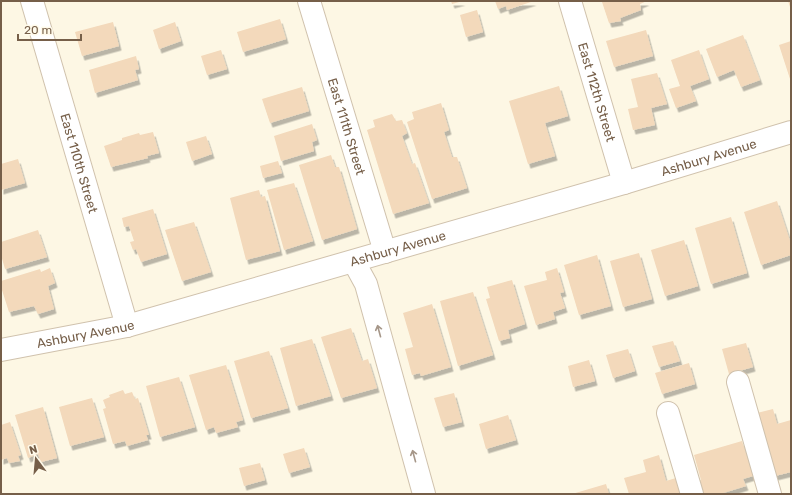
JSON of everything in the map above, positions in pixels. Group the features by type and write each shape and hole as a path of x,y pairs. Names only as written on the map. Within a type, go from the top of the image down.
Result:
{"street":[{"name":"East 110th Street","path":"32,1 127,326"},
{"name":"East 111th Street","path":"309,1 385,252"},
{"name":"East 112th Street","path":"570,1 624,183"},
{"name":"Ashbury Avenue","path":"1,350 127,326 354,262 624,183 791,132"},
{"path":"354,262 366,284 424,494"},
{"path":"738,382 770,494"},
{"path":"668,413 692,494"}],"building":[{"path":"451,1 463,1 452,4"},
{"path":"495,1 534,1 507,10 506,6 498,9"},
{"path":"647,1 640,4 641,10 620,18 621,21 609,23 602,2"},
{"path":"788,1 791,1 791,10"},
{"path":"477,10 483,32 466,37 460,15"},
{"path":"280,19 286,39 243,52 237,32"},
{"path":"113,22 119,46 82,56 75,32"},
{"path":"175,22 181,41 159,49 153,30"},
{"path":"646,30 653,56 614,67 606,41"},
{"path":"743,35 760,80 741,87 734,70 717,77 706,49"},
{"path":"791,41 791,82 779,45"},
{"path":"221,50 227,69 207,75 201,56"},
{"path":"699,50 709,79 690,86 696,101 676,108 669,89 680,86 671,60"},
{"path":"136,56 139,69 135,70 138,80 95,93 89,70"},
{"path":"657,73 667,104 651,108 655,125 633,130 628,109 638,107 631,79"},
{"path":"559,86 568,116 545,123 555,156 528,164 509,101"},
{"path":"302,87 309,111 270,123 262,99"},
{"path":"441,103 449,130 444,132 452,157 457,157 467,188 432,199 407,122 414,119 412,112"},
{"path":"392,114 396,121 402,120 407,133 402,136 412,164 415,163 429,203 393,214 367,130 375,127 373,120"},
{"path":"312,124 317,140 312,142 314,151 281,161 274,136"},
{"path":"153,132 159,153 147,156 148,158 111,167 104,146 122,140 122,138 139,133 140,135"},
{"path":"206,136 212,154 192,161 186,142"},
{"path":"331,155 335,167 339,167 357,229 322,240 299,165"},
{"path":"18,159 25,183 1,190 1,164"},
{"path":"278,161 282,173 263,178 260,166"},
{"path":"294,183 313,241 284,250 267,190"},
{"path":"259,190 261,197 265,196 280,251 246,260 230,198"},
{"path":"777,201 791,244 791,255 761,265 744,212"},
{"path":"153,209 167,254 141,262 136,249 133,250 130,242 134,241 129,226 124,227 122,218"},
{"path":"731,217 747,273 711,284 695,228"},
{"path":"194,222 211,272 182,281 165,230"},
{"path":"38,230 47,257 5,269 1,255 1,242"},
{"path":"684,240 698,286 665,296 651,250"},
{"path":"639,253 652,299 623,307 610,261"},
{"path":"597,255 611,306 579,315 564,265"},
{"path":"50,268 55,283 48,286 54,309 38,314 34,306 9,312 1,287 1,281 40,269 41,272"},
{"path":"557,268 564,292 560,293 565,308 553,312 555,319 536,325 524,286 547,280 545,272"},
{"path":"512,280 525,324 508,330 510,338 499,341 486,299 490,298 487,287"},
{"path":"473,292 493,355 458,366 440,301"},
{"path":"432,304 451,367 421,376 420,373 412,375 405,349 413,347 403,313"},
{"path":"351,328 362,361 368,359 377,388 341,398 321,337"},
{"path":"312,339 331,396 296,406 280,348"},
{"path":"673,341 680,361 659,367 652,346"},
{"path":"746,343 753,367 729,374 722,349"},
{"path":"628,349 635,371 613,378 606,355"},
{"path":"269,351 288,408 251,418 234,361"},
{"path":"589,360 595,381 573,387 568,366"},
{"path":"689,363 695,384 662,394 655,373"},
{"path":"226,365 243,420 236,422 238,427 216,433 214,427 206,430 189,375"},
{"path":"179,377 195,427 160,437 146,386"},
{"path":"123,390 125,394 132,392 135,399 138,398 149,435 146,435 148,440 127,446 125,441 113,444 103,409 106,408 103,400 110,397 109,395"},
{"path":"454,393 462,422 443,427 434,398"},
{"path":"92,398 104,437 70,446 59,407"},
{"path":"43,407 57,458 41,462 38,454 28,458 15,415"},
{"path":"773,409 777,424 791,420 791,472 771,477 757,413"},
{"path":"508,415 516,440 486,449 479,424"},
{"path":"10,422 21,455 18,456 20,461 9,463 7,458 1,460 1,425"},
{"path":"742,441 753,476 743,479 746,486 720,494 701,494 696,482 701,480 694,455"},
{"path":"304,448 310,467 289,473 283,454"},
{"path":"659,455 666,481 676,478 680,494 629,494 624,478 646,472 643,460"},
{"path":"260,463 265,480 244,486 239,468"},
{"path":"606,484 609,494 572,494"}]}
